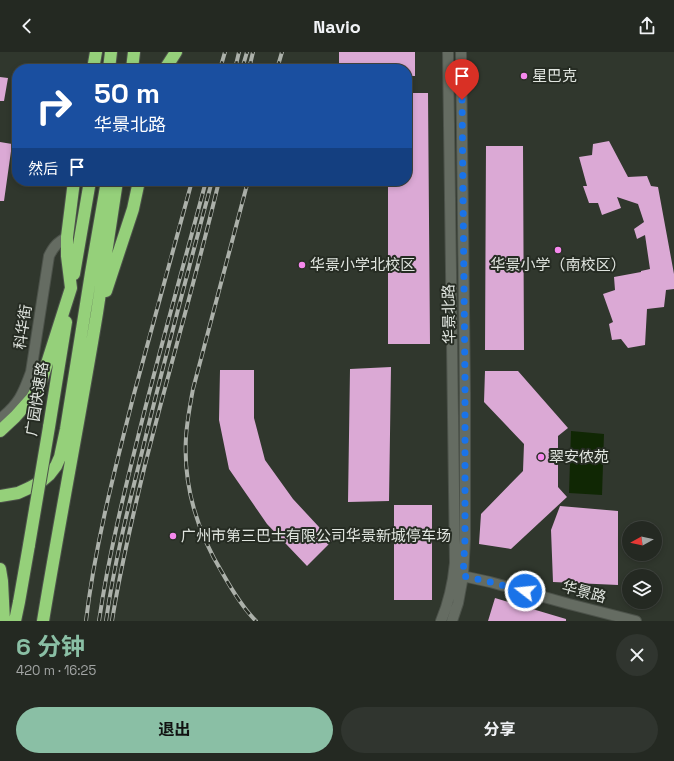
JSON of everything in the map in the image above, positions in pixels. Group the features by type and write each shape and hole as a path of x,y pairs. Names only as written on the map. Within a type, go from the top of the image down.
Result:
{"highway":[{"path":"109,64 111,52"},
{"path":"133,64 134,52"},
{"path":"168,64 176,52"},
{"path":"0,431 32,398 41,382 71,288 67,256 67,237 73,186"},
{"name":"广园快速路","path":"15,621 89,186"},
{"path":"0,496 18,493 42,481 56,466 60,457 66,429 106,186"},
{"path":"43,621 97,312 116,186"},
{"path":"97,312 116,262 133,209 138,186"},
{"path":"0,569 4,621"}],"street":[{"name":"华景北路","path":"448,52 452,397 455,535 459,575"},
{"name":"华景北路","path":"459,575 465,539 465,388 461,52"},
{"name":"科华街","path":"0,419 10,411 19,400 25,389 31,372 49,256 57,243 67,237"},
{"path":"441,621 459,575"},
{"path":"452,621 458,603 459,575"},
{"name":"华景路","path":"459,575 636,621"}],"shaded area":[{"path":"571,431 604,434 602,495 569,493"}],"building":[{"path":"339,52 415,52 415,76 412,76 412,64 339,64"},
{"path":"0,77 8,78 4,101 0,101"},
{"path":"412,93 428,93 430,344 388,344 388,186 412,186"},
{"path":"609,141 628,177 647,176 651,186 658,187 674,274 674,289 666,290 664,307 647,309 645,345 628,348 621,339 612,340 609,324 613,322 603,294 615,290 614,277 650,269 645,235 637,239 634,229 644,222 638,204 617,197 621,208 602,215 598,203 589,203 583,186 587,186 579,157 592,155 593,144"},
{"path":"0,142 12,144 4,201 0,201"},
{"path":"486,146 523,146 524,350 485,350"},
{"path":"391,367 389,501 348,502 350,369"},
{"path":"220,370 254,370 254,418 265,460 293,499 332,541 307,566 267,524 229,469 219,420"},
{"name":"翠安侬苑","path":"485,371 518,371 568,428 558,436 558,487 567,497 511,549 479,544 481,514 523,471 524,444 484,402"},
{"path":"394,505 432,505 432,600 394,600"},
{"path":"560,506 618,511 618,585 553,582 551,530"},
{"path":"495,598 566,619 566,621 488,621"}],"railway":[{"path":"221,64 225,52"},
{"path":"236,64 239,52"},
{"path":"243,64 247,52"},
{"path":"250,64 253,52"},
{"path":"278,64 282,52"},
{"path":"86,621 100,535 113,478 134,394 191,186"},
{"path":"99,621 118,519 130,468 205,186"},
{"path":"106,621 117,557 132,494 167,350 211,186"},
{"path":"112,621 122,564 144,469 218,186"},
{"path":"247,186 193,389 187,425 186,455 190,491 194,508 206,542 234,592 246,610 256,621"}],"place":[{"name":"星巴克","path":"524,76"},
{"name":"华景小学（南校区）","path":"558,250"},
{"name":"华景小学北校区","path":"302,265"},
{"name":"翠安侬苑","path":"541,457"},
{"name":"广州市第三巴士有限公司华景新城停车场","path":"173,536"}],"route":[{"path":"462,100 465,383 465,539 463,576 525,591"}]}
